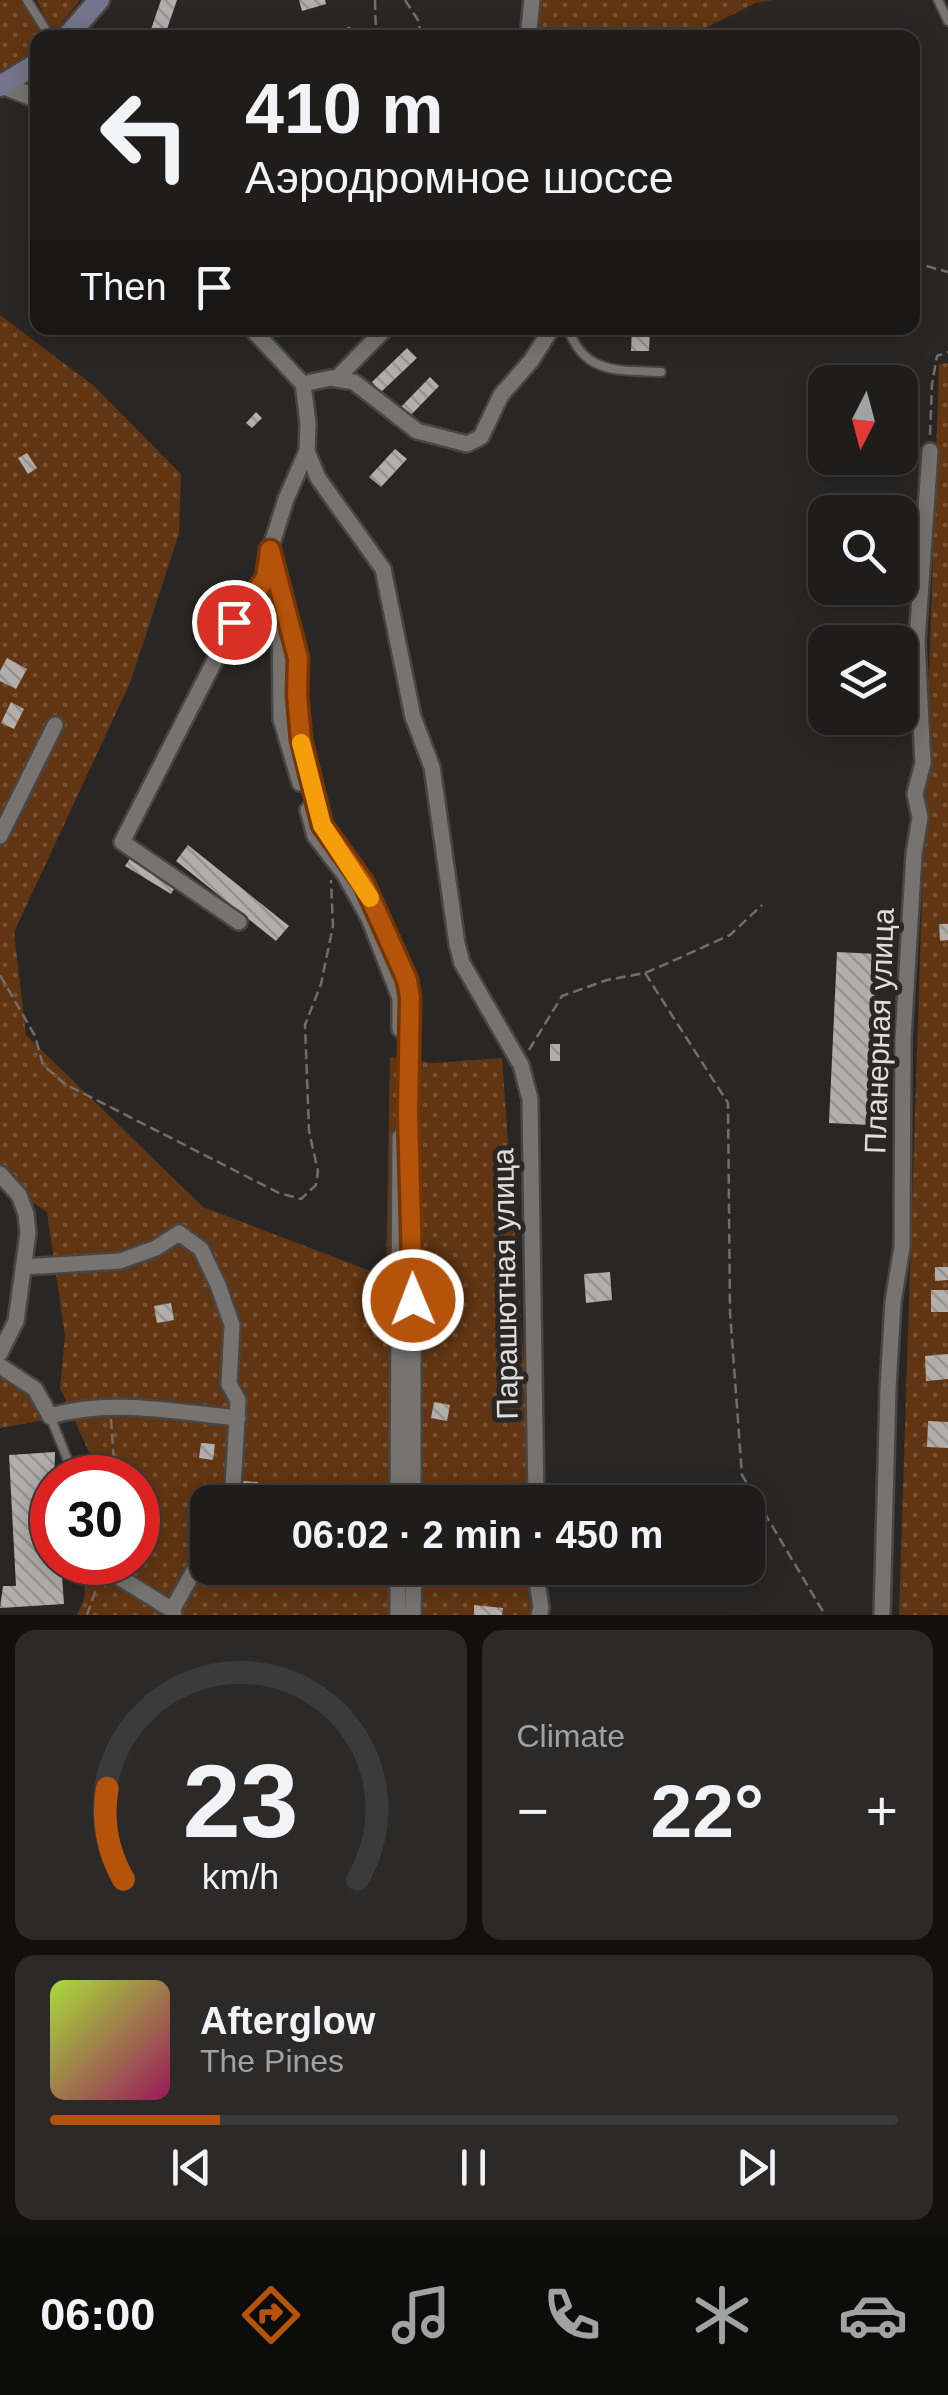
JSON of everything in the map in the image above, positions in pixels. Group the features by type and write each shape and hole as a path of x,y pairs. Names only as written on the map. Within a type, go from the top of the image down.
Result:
{"main road":[{"path":"73,30 99,0"},
{"path":"1,86 30,68"}],"street":[{"path":"529,30 532,0"},
{"path":"1,86 30,96"},
{"path":"239,922 122,842 234,622 266,578 286,499 307,451 303,384 258,335"},
{"path":"336,379 379,335"},
{"path":"303,384 336,379 354,382 417,432 466,444 481,437 501,396 531,362 548,335"},
{"name":"Парашютная улица","path":"307,451 318,478 383,569 413,716 432,767 462,963 521,1065 530,1099 536,1485"},
{"name":"Планерная улица","path":"882,1615 888,1388 902,1246 903,1038 914,854 920,817 915,794 922,763 917,640 930,451"},
{"path":"270,550 298,658 301,740 322,825 364,884 407,980 410,997 414,1485"},
{"path":"266,578 279,609 281,720 315,836 346,875 400,998 398,1485"},
{"path":"0,836 55,725"},
{"path":"0,1174 19,1196 28,1234 16,1321 0,1353"},
{"path":"23,1267 120,1261 156,1248 180,1233 201,1249 232,1325 229,1384 238,1400 233,1485"},
{"path":"0,1366 36,1389 50,1416 79,1408 110,1406 238,1418"},
{"path":"130,1585 173,1613 190,1580"},
{"path":"398,1585 398,1615"},
{"path":"414,1585 414,1615"},
{"path":"538,1585 539,1615"}],"lane":[{"path":"28,0 46,30"},
{"path":"938,0 948,21"},
{"path":"570,335 574,346 604,370 662,372"},
{"path":"50,1416 66,1455"}],"path":[{"path":"375,0 376,30"},
{"path":"405,0 420,30"},
{"path":"920,264 948,272"},
{"path":"930,451 936,356 948,352"},
{"path":"0,975 36,1036 42,1065 65,1084 279,1193 301,1199 316,1185 318,1171 308,1131 305,1025 321,984 332,926 333,886 327,870"},
{"path":"521,1065 562,996 607,980 645,973 730,934 762,906"},
{"path":"645,973 728,1104 730,1312 742,1474 824,1615"},
{"path":"110,1406 113,1455"},
{"path":"87,1615 96,1585"}],"shaded area":[{"path":"0,0 25,0 41,30 30,30 30,56 0,75"},
{"path":"37,0 80,0 56,30 51,30"},
{"path":"533,0 773,0 756,3 701,30 529,30"},
{"path":"0,315 94,386 181,474 179,534 130,683 14,932 26,1035 203,1207 386,1277 390,1057 433,1063 502,1058 533,1485 190,1485 190,1585 540,1585 542,1615 77,1615 85,1585 160,1585 160,1455 90,1455 60,1388 65,1336 47,1212 0,1180"},
{"path":"948,363 948,1615 899,1615 939,364"},
{"path":"0,1376 27,1393 44,1420 0,1428"}],"building":[{"path":"161,0 177,0 167,30 151,30"},
{"path":"299,0 325,0 326,4 302,11"},
{"path":"632,335 650,335 649,351 631,351"},
{"path":"407,348 417,358 381,392 372,382"},
{"path":"430,377 439,386 409,417 400,408"},
{"path":"256,412 262,418 252,428 246,423"},
{"path":"395,449 407,459 381,487 369,477"},
{"path":"27,453 37,468 28,474 18,458"},
{"path":"7,658 27,669 16,689 0,681"},
{"path":"11,702 24,709 14,729 1,723"},
{"path":"188,845 289,926 276,941 176,861"},
{"path":"133,854 178,882 171,894 125,866"},
{"path":"939,924 948,924 948,940 940,941"},
{"path":"837,952 877,954 869,1125 829,1123"},
{"path":"550,1044 560,1044 560,1061 550,1061"},
{"path":"935,1267 948,1267 948,1280 935,1281"},
{"path":"610,1272 612,1300 586,1303 584,1274"},
{"path":"931,1290 948,1290 948,1312 931,1312"},
{"path":"171,1303 174,1320 157,1323 154,1306"},
{"path":"948,1354 948,1379 926,1381 925,1356"},
{"path":"434,1402 450,1405 447,1421 431,1418"},
{"path":"928,1421 948,1422 948,1448 927,1447"},
{"path":"201,1443 215,1444 213,1460 199,1458"},
{"path":"55,1452 30,1455 30,1585 63,1585 64,1604 0,1608 3,1586 16,1586 9,1455"},
{"path":"474,1605 503,1608 502,1615 474,1615"}],"slow traffic":[{"path":"301,743 322,825 370,898"}],"route":[{"path":"234,622 266,578 270,550 298,658 301,740 322,825 364,884 407,980 413,1300"}]}
